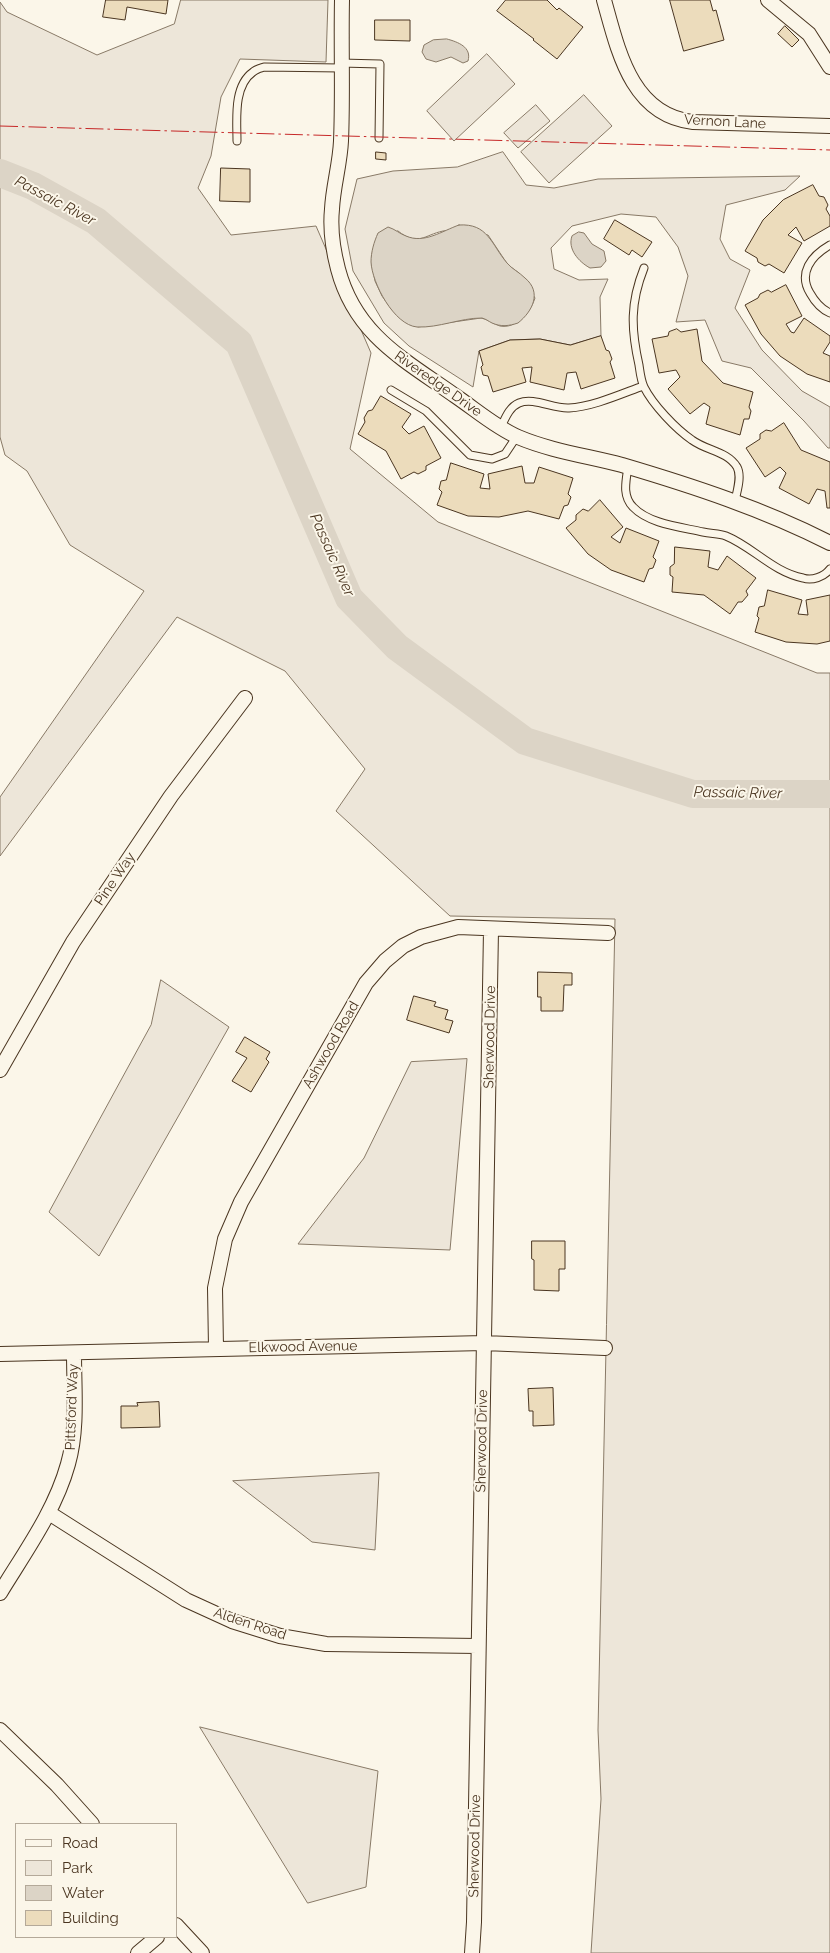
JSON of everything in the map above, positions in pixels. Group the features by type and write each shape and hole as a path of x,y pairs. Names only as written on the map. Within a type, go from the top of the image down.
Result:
{"street":[{"name":"Riveredge Drive","path":"342,0 341,143 332,209 332,234 338,270 350,298 367,326 403,361 500,427 517,436 543,446 678,481 735,500 830,543"},
{"name":"Vernon Lane","path":"604,0 622,58 635,85 653,107 661,113 682,121 693,122 830,126"},
{"path":"768,0 809,34 830,67"},
{"name":"Pine Way","path":"0,1070 73,942 171,796 245,698"},
{"name":"Ashwood Road","path":"216,1348 215,1288 224,1240 241,1202 366,983 385,961 403,946 421,937 458,927 492,930 608,933"},
{"name":"Sherwood Drive","path":"472,1953 492,930"},
{"name":"Elkwood Avenue","path":"0,1354 484,1343 605,1348"},
{"name":"Pittsford Way","path":"0,1593 49,1513 69,1464 74,1413 74,1353"},
{"name":"Alden Road","path":"49,1513 186,1600 232,1621 280,1636 326,1644 478,1646"},
{"path":"0,1730 56,1785 91,1823"},
{"path":"178,1927 202,1953"},
{"path":"138,1953 156,1938"}],"lane":[{"path":"237,141 238,99 244,84 252,72 264,66 380,64 379,138"},
{"path":"830,245 812,258 804,273 806,286 815,301 830,313"},
{"path":"644,268 637,286 633,305 632,326 643,386 683,433 694,441 728,456 738,469 739,481 735,500"},
{"path":"500,427 511,408 520,403 532,402 568,408 586,406 643,386"},
{"path":"391,390 426,411 470,455 492,460 505,454 517,436"},
{"path":"628,467 627,500 645,517 725,536 785,572 804,579 817,578 827,574 830,570"}],"green space":[{"path":"181,0 328,0 326,62 240,59 221,97 211,156 198,188 231,235 316,226 371,353 350,449 438,522 817,673 830,673 830,1953 591,1953 601,1799 598,1730 615,919 450,916 336,811 365,769 285,671 177,617 0,856 0,797 144,591 70,545 27,471 5,455 0,437 0,2 7,12 97,55 174,24"},
{"path":"487,54 515,84 454,141 427,111"},
{"path":"584,95 612,126 549,183 521,152"},
{"path":"536,105 550,121 518,148 504,133"},
{"path":"503,152 526,185 554,188 598,179 800,176 785,190 726,205 720,239 730,259 750,270 735,308 762,350 802,391 830,407 830,448 751,368 722,361 705,320 676,322 688,276 678,247 656,217 621,214 572,226 551,248 554,269 579,280 608,279 600,297 601,336 570,345 540,339 510,340 479,351 473,387 409,346 384,323 353,271 345,229 357,179 393,171 457,167","holes":["398,231 405,236 416,239 447,231 488,235 508,265 519,273 535,298 530,309 522,319 506,326 500,326 481,318 418,327 392,310 382,296 375,281 372,265 372,254"]},
{"path":"161,980 229,1027 99,1256 49,1212 151,1025"},
{"path":"467,1059 450,1250 298,1244 364,1158 411,1062"},
{"path":"379,1473 375,1550 312,1542 233,1481"},
{"path":"200,1727 378,1771 366,1887 308,1903"}],"water":[{"path":"447,39 460,44 466,49 469,56 468,61 463,63 451,57 436,62 426,59 422,52 424,45 433,40"},
{"path":"459,225 469,225 483,231 507,263 530,283 533,289 534,301 528,313 518,323 499,325 482,318 417,327 400,319 386,302 372,271 373,247 378,233 388,227 406,236 426,238"},
{"path":"579,232 584,233 592,244 604,251 606,261 601,267 590,268 575,255 571,241 572,236"}],"building":[{"path":"106,0 168,0 166,14 127,7 125,20 103,17"},
{"path":"506,0 547,0 557,10 559,8 583,27 557,59 497,11"},
{"path":"670,0 710,0 713,11 716,10 724,40 684,51"},
{"path":"375,20 410,20 410,41 375,40"},
{"path":"785,26 799,40 792,47 778,34"},
{"path":"376,152 386,153 386,160 376,159"},
{"path":"221,168 250,169 250,202 220,201"},
{"path":"813,185 819,196 824,197 828,205 826,209 830,216 830,226 804,241 796,227 788,235 802,243 784,273 769,264 765,266 758,262 757,258 745,251 763,220 783,200"},
{"path":"615,220 652,242 642,257 632,250 629,255 604,239"},
{"path":"786,285 802,316 786,324 791,332 794,333 804,318 830,336 830,342 823,353 830,356 830,382 807,374 780,356 761,334 745,305 768,290 771,292"},
{"path":"677,329 681,332 697,329 702,361 723,383 753,392 749,407 751,411 749,419 744,419 740,435 706,424 710,407 704,403 690,414 668,389 680,377 676,370 659,373 652,339 668,336 669,332"},
{"path":"601,336 606,350 609,351 612,359 610,362 615,378 581,389 576,372 567,373 564,390 530,382 532,367 522,368 526,382 493,392 488,376 483,375 481,367 483,365 479,351 510,340 540,339 570,345"},
{"path":"381,396 411,414 402,427 409,434 424,426 441,458 426,466 426,470 418,474 414,472 401,479 386,451 358,434 365,422 364,418 368,411 372,410"},
{"path":"784,423 801,450 830,462 830,508 827,508 825,491 817,489 809,504 779,488 786,473 780,467 765,477 746,448 760,439 760,434 766,430 771,431"},
{"path":"451,463 484,474 480,488 490,489 488,474 522,466 525,483 534,483 539,467 573,478 568,494 571,497 568,505 564,506 559,519 528,511 499,517 468,516 437,505 442,492 439,489 441,481 446,480"},
{"path":"600,500 623,527 611,537 620,543 626,528 659,541 653,557 656,560 653,568 649,569 644,582 611,570 588,554 566,528 576,520 576,515 583,509 588,511"},
{"path":"675,547 710,551 708,567 718,570 727,556 756,578 746,591 748,595 742,602 738,602 730,614 704,595 672,592 673,577 670,575 670,567 674,564"},
{"path":"768,590 802,600 798,614 808,615 806,600 830,595 830,641 817,644 786,642 755,632 759,618 757,616 759,607 764,606"},
{"path":"538,972 572,973 572,985 564,985 563,1011 541,1011 541,997 538,997"},
{"path":"414,996 436,1002 434,1006 448,1010 445,1019 453,1021 449,1033 407,1020"},
{"path":"245,1037 270,1052 266,1059 269,1062 251,1092 232,1081 247,1058 236,1052"},
{"path":"532,1241 565,1241 565,1269 559,1269 559,1291 534,1290"},
{"path":"553,1388 554,1425 533,1426 533,1411 529,1411 528,1389"},
{"path":"159,1402 160,1427 121,1428 121,1406 138,1406 137,1403"}],"waterway":[{"name":"Passaic River","path":"0,173 33,186 96,221 239,343 349,598 397,647 525,741 693,794 830,794"}],"power":[{"path":"0,126 830,150"}]}
